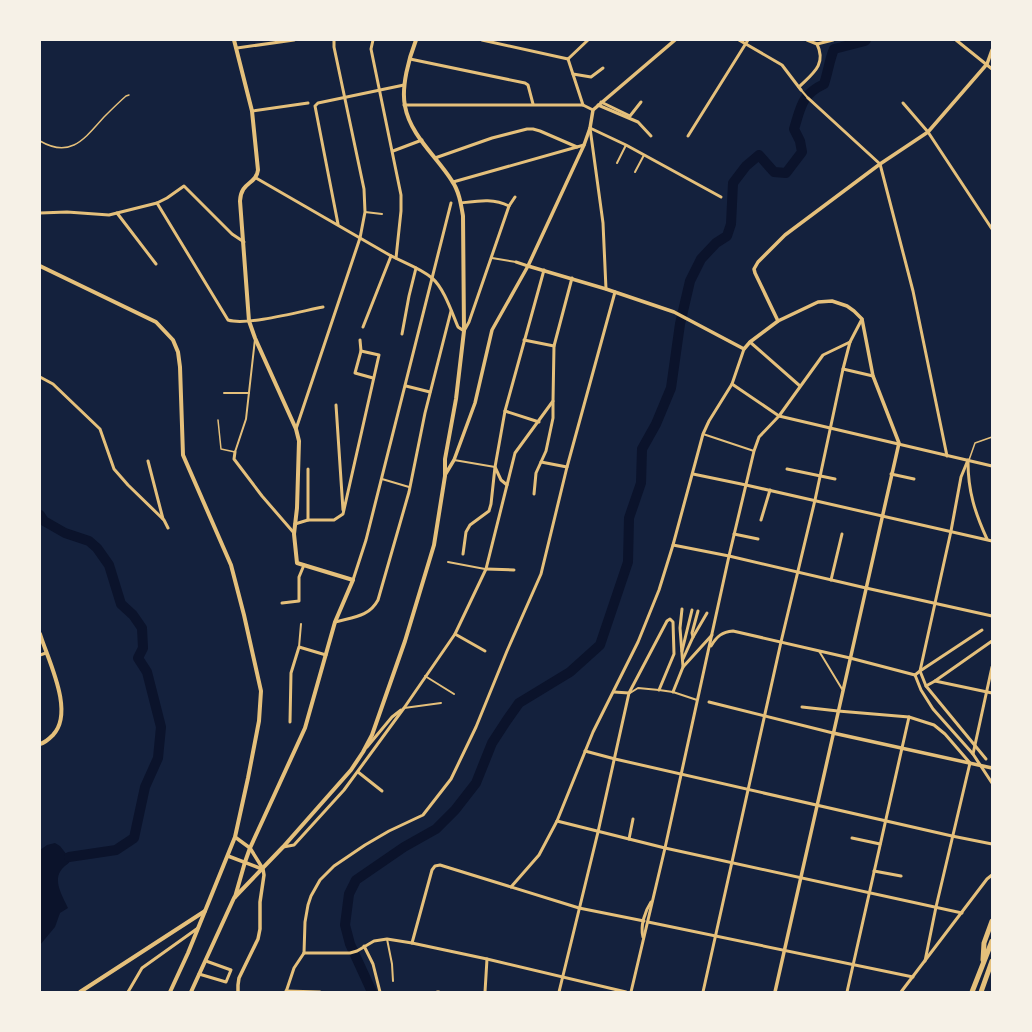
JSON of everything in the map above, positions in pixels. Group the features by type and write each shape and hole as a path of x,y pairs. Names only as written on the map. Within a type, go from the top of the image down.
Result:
{"highway":[{"path":"982,968 984,942 992,921"},
{"path":"972,992 992,941"},
{"path":"981,992 992,961"}],"main road":[{"path":"191,992 234,898 244,862 250,848 305,728 336,622 353,580 297,563 294,534 297,508 299,441 296,429 255,338 249,321 240,196 243,188 256,178 258,170 252,111 234,40"},
{"path":"234,898 283,847 351,770 363,752 372,734 405,641 434,545 445,476 445,459 456,398 464,331 464,230 461,203 453,182 422,140 408,118 404,105 404,85 416,40"},
{"path":"40,266 156,322 173,340 178,352 180,367 183,455 231,565 261,691 259,721 235,836 228,856 170,992"},
{"path":"40,634 58,684 62,706 60,719 55,733 47,741 40,744"},
{"path":"80,992 205,910"}],"street":[{"path":"237,48 294,40"},
{"path":"296,429 360,238 365,212 364,189 344,98 334,40"},
{"path":"373,40 371,50 393,151 402,203 396,258"},
{"path":"482,40 568,59"},
{"path":"568,59 588,40"},
{"path":"445,476 454,460 475,403 492,330 528,266 584,145 590,128 593,110 675,40"},
{"path":"739,40 782,65 808,98 880,164 913,291 947,456"},
{"path":"688,136 748,40"},
{"path":"807,40 817,44 833,40"},
{"path":"956,40 992,69"},
{"path":"800,89 818,68 820,63 821,56 817,44"},
{"path":"778,321 754,272 758,262 785,235 880,164 928,132 987,64 992,50"},
{"path":"410,59 525,83 530,88 533,104"},
{"path":"568,59 583,104"},
{"path":"573,74 590,77 603,68"},
{"path":"338,224 315,106 318,103 404,85"},
{"path":"601,102 630,116 641,102"},
{"path":"252,111 308,103"},
{"path":"903,103 928,132 992,229"},
{"path":"404,105 583,104 593,110"},
{"path":"598,105 638,122 651,136"},
{"path":"590,128 644,154 722,197"},
{"path":"590,128 604,223 606,289"},
{"path":"435,158 492,138 527,129 540,131 577,147"},
{"path":"393,151 422,140"},
{"path":"453,182 584,145"},
{"path":"617,162 626,145"},
{"path":"635,172 644,154"},
{"path":"256,178 433,279 440,288 458,327 464,331 469,322 509,206 515,197"},
{"path":"40,213 67,212 102,215 117,213 158,203 184,186 232,234 244,242"},
{"path":"461,203 486,200 509,206"},
{"path":"158,203 228,320 249,321 323,307"},
{"path":"353,580 366,540 382,479 451,203"},
{"path":"365,212 382,214"},
{"path":"117,213 156,264"},
{"path":"363,328 391,256"},
{"path":"491,258 516,262 572,278 674,312 744,349"},
{"path":"402,334 416,268"},
{"path":"463,554 466,532 470,525 489,511 491,504 495,467 505,411 544,270"},
{"path":"534,494 536,473 546,451 554,418 554,346 572,278"},
{"path":"319,992 286,992 294,968 304,953 305,922 311,896 320,880 334,866 389,831 422,815 451,780 476,727 541,574 567,466 615,292"},
{"path":"511,887 539,855 557,821 593,732 638,642 659,590 673,545 703,434 709,421 732,384 744,349 750,342 778,321 818,302 825,301 840,303 854,311 862,319 873,376 898,443 775,992"},
{"path":"336,622 368,613 374,608 378,600 410,487 425,413 451,310"},
{"path":"703,992 850,342 862,319"},
{"path":"255,338 246,419 234,459 262,496 294,534"},
{"path":"360,340 361,351 355,373 373,378"},
{"path":"524,340 554,346"},
{"path":"750,342 800,386"},
{"path":"631,992 665,848 729,556 754,450 759,437 779,416 823,354 850,342"},
{"path":"295,524 308,520 334,520 343,514 379,355 361,351"},
{"path":"844,369 873,376"},
{"path":"40,377 53,384 100,429 114,469 128,485 164,520"},
{"path":"732,384 779,416 992,466"},
{"path":"406,386 430,392"},
{"path":"224,393 249,393"},
{"path":"283,847 294,845 344,790 404,708 455,634 486,570 515,453 553,401"},
{"path":"336,405 343,514"},
{"path":"505,411 539,422"},
{"path":"703,434 754,450"},
{"path":"454,460 495,467"},
{"path":"968,460 961,477 951,531 920,671 926,686 986,759"},
{"path":"968,460 968,480 972,501 978,520 987,540"},
{"path":"148,461 164,520 168,528"},
{"path":"541,462 567,466"},
{"path":"495,467 501,480 507,485"},
{"path":"308,469 308,520"},
{"path":"787,469 835,479"},
{"path":"693,474 882,515 992,541"},
{"path":"891,474 914,479"},
{"path":"382,479 410,487"},
{"path":"761,520 770,490"},
{"path":"734,534 758,539"},
{"path":"831,580 842,534"},
{"path":"673,545 729,556 992,616"},
{"path":"448,562 486,570 514,570"},
{"path":"282,603 298,601 298,578 304,565"},
{"path":"682,609 680,628 683,667"},
{"path":"682,654 692,610"},
{"path":"693,637 692,633 698,611"},
{"path":"682,661 693,637 707,613"},
{"path":"559,992 598,832 629,693 667,621 670,619 673,622 674,654 659,690"},
{"path":"290,722 291,673 299,647 301,624"},
{"path":"915,675 982,630"},
{"path":"710,647 720,634 733,631 818,650 915,675"},
{"path":"455,634 485,651"},
{"path":"673,692 683,667 712,634"},
{"path":"926,686 992,641"},
{"path":"299,647 326,655"},
{"path":"818,650 842,690"},
{"path":"40,655 46,653"},
{"path":"973,754 992,667"},
{"path":"915,675 933,709 973,754 992,783"},
{"path":"425,676 454,694"},
{"path":"935,681 992,693"},
{"path":"614,692 629,693 638,688 673,692 698,700"},
{"path":"363,752 392,717 404,708 441,702"},
{"path":"709,702 833,733 992,768"},
{"path":"802,707 908,716 934,725 945,734 970,763"},
{"path":"847,992 908,716"},
{"path":"585,751 992,844"},
{"path":"925,961 952,836 970,763"},
{"path":"358,772 382,791"},
{"path":"629,839 633,819"},
{"path":"557,821 665,848 962,912"},
{"path":"235,836 250,848 263,869 264,875 260,902 260,929 258,939 239,978 238,992"},
{"path":"852,838 880,844"},
{"path":"228,856 263,869"},
{"path":"412,943 432,870 435,866 440,865 579,908 644,921"},
{"path":"874,870 901,876"},
{"path":"901,992 987,879 992,875"},
{"path":"643,939 642,932 644,921 648,907 652,901"},
{"path":"648,922 913,977"},
{"path":"128,992 142,968 198,928"},
{"path":"304,953 350,953 357,951 374,941 387,939 487,959 626,992"},
{"path":"387,939 392,964 392,981"},
{"path":"364,946 373,964 380,992"},
{"path":"484,992 487,959"},
{"path":"200,974 226,982 231,970 206,961"}],"lane":[{"path":"40,141 53,147 73,147 82,141 110,110 126,96 130,95"},
{"path":"218,420 221,449 235,452"},
{"path":"968,460 974,444 992,437"}],"water":[{"path":"55,843 60,846 71,860 59,873 58,878 61,894 68,908 60,913 55,927 40,945 40,850 47,845"}],"waterway":[{"path":"372,992 350,944 345,925 349,894 356,880 404,847 436,829 455,810 476,783 492,743 519,703 570,672 600,645 628,562 629,518 641,483 642,449 656,424 671,388 680,324 690,281 701,259 716,243 727,236 731,224 733,183 746,166 759,155 774,172 786,173 802,152 800,141 794,129 803,102 806,97 816,88 824,84 834,49 866,40"},
{"path":"40,515 44,521 65,533 89,541 97,548 109,565 121,604 133,615 142,628 143,648 138,658 147,672 161,727 158,758 145,787 134,838 116,850 69,857"}]}
